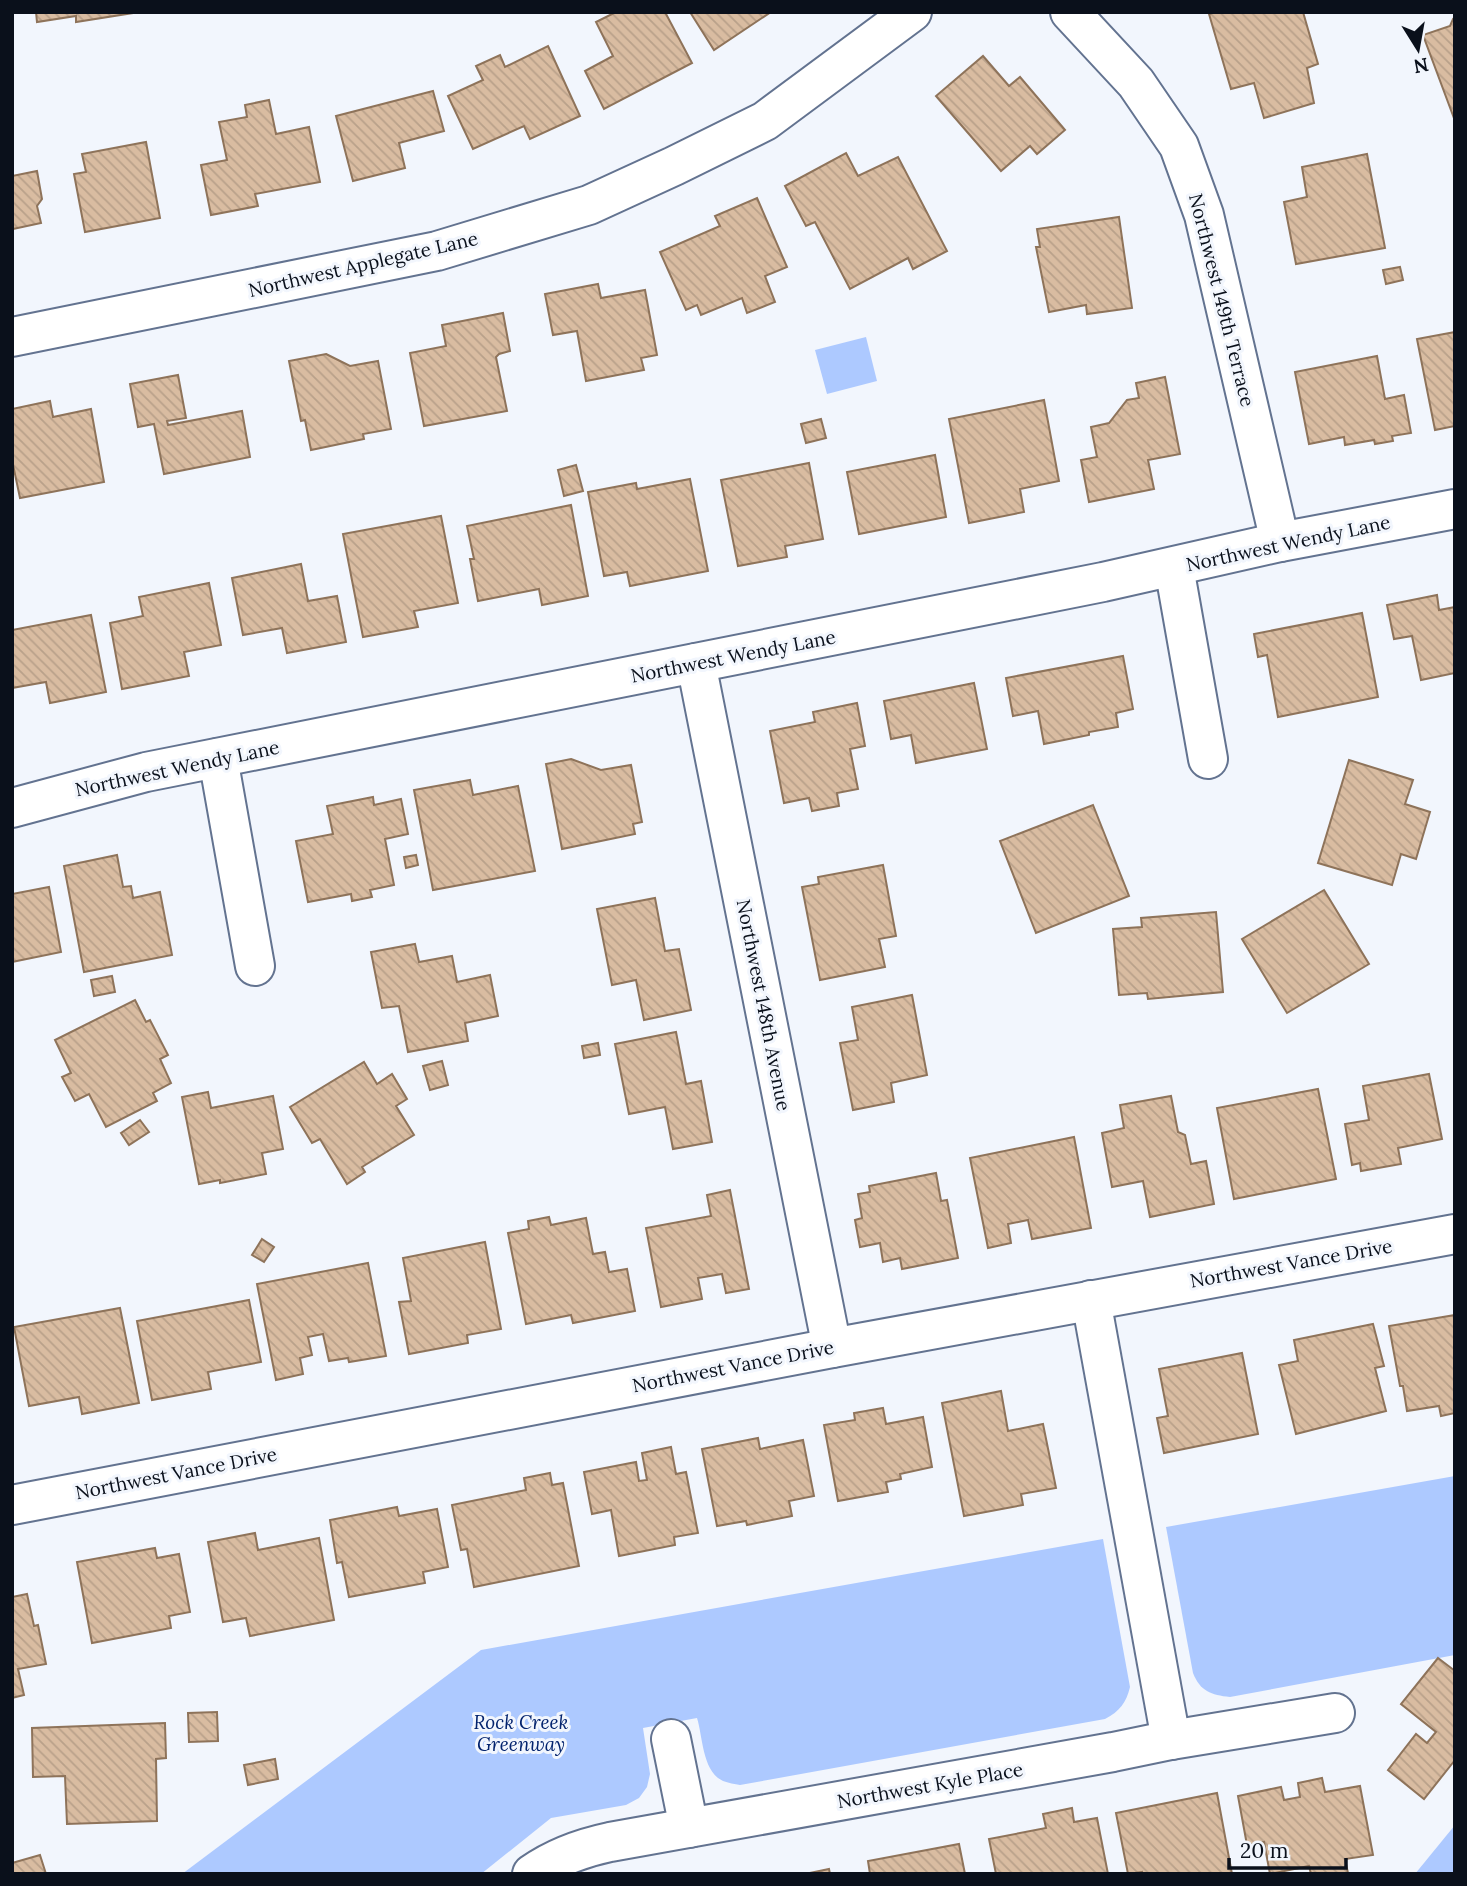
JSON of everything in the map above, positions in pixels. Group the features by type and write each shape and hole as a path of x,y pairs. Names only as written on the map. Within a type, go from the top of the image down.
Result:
{"street":[{"name":"Northwest Applegate Lane","path":"12,337 437,251 589,205 765,121 912,12"},
{"name":"Northwest 149th Terrace","path":"1070,12 1136,83 1179,146 1204,215 1280,542"},
{"name":"Northwest Wendy Lane","path":"12,808 146,772 1174,567 1280,542 1455,509"},
{"path":"1174,567 1208,759"},
{"name":"Northwest 148th Avenue","path":"696,663 832,1348"},
{"path":"218,758 255,966"},
{"name":"Northwest Vance Drive","path":"12,1504 832,1348 1455,1234"},
{"path":"1091,1300 1171,1740"},
{"name":"Northwest Kyle Place","path":"533,1874 564,1855 585,1847 1171,1740 1335,1713"},
{"path":"671,1739 689,1828"}],"green space":[{"path":"866,337 877,381 827,394 815,350"},
{"path":"1455,1476 1455,1655 1230,1697 1212,1693 1199,1684 1193,1673 1166,1527"},
{"name":"Rock Creek Greenway","path":"1103,1539 1130,1687 1122,1706 1105,1719 740,1785 723,1781 711,1770 704,1753 697,1718 643,1728 650,1774 647,1787 639,1798 626,1805 551,1818 481,1874 182,1874 481,1650"},
{"path":"1455,1825 1455,1874 1415,1874"}],"building":[{"path":"36,12 133,13 76,22 76,16 37,22"},
{"path":"616,12 665,12 692,63 604,109 585,71 613,56 596,22"},
{"path":"690,12 771,12 714,50"},
{"path":"1303,12 1318,64 1307,68 1314,103 1264,118 1254,83 1231,89 1209,14"},
{"path":"1453,19 1455,121 1423,35 1450,26"},
{"path":"548,46 580,116 530,139 524,126 473,149 448,96 483,80 476,66 500,55 505,67"},
{"path":"983,56 1009,86 1020,77 1065,130 1037,154 1030,146 1001,171 936,96"},
{"path":"433,91 444,131 399,143 405,168 353,181 336,116"},
{"path":"269,100 276,134 309,127 320,182 255,194 258,206 211,215 201,165 227,160 219,122 247,117 245,105"},
{"path":"146,142 160,218 85,232 74,174 86,172 82,154"},
{"path":"846,153 858,176 898,157 947,251 913,269 908,258 850,289 815,222 806,226 785,186"},
{"path":"1367,154 1385,248 1296,264 1284,202 1307,197 1302,167"},
{"path":"37,171 42,199 37,206 41,223 13,229 12,176"},
{"path":"757,198 787,267 765,276 775,302 747,313 742,298 701,315 697,305 686,310 660,252 720,226 715,216"},
{"path":"1119,217 1132,308 1087,314 1086,305 1049,312 1036,247 1040,247 1037,229"},
{"path":"1400,267 1403,280 1386,284 1383,270"},
{"path":"598,284 601,298 645,290 657,355 641,358 644,370 586,381 577,331 553,335 545,294"},
{"path":"503,313 510,351 496,357 507,411 424,426 410,353 446,346 442,325"},
{"path":"1455,332 1455,426 1435,430 1417,339"},
{"path":"326,354 350,366 378,361 391,429 363,434 364,439 311,450 305,420 301,421 289,361"},
{"path":"1377,356 1385,399 1404,395 1411,433 1392,436 1393,441 1375,444 1374,440 1345,445 1344,437 1309,444 1295,372"},
{"path":"178,375 186,418 167,421 168,425 242,411 250,457 164,474 154,424 138,427 130,384"},
{"path":"1165,377 1180,454 1148,460 1154,489 1089,502 1081,460 1097,457 1091,427 1109,423 1127,400 1139,398 1136,383"},
{"path":"1044,400 1059,481 1020,489 1024,512 969,523 949,419"},
{"path":"50,401 53,417 91,409 104,482 20,498 12,460 12,409"},
{"path":"821,419 826,438 806,443 801,424"},
{"path":"935,455 946,517 859,534 847,472"},
{"path":"809,463 823,539 785,546 787,557 738,566 721,480"},
{"path":"576,465 583,491 564,496 558,470"},
{"path":"690,479 708,571 630,586 627,572 604,576 588,492 636,483 637,489"},
{"path":"571,505 588,596 542,605 539,589 478,601 470,559 474,559 467,526"},
{"path":"441,516 458,603 414,611 418,627 363,637 343,534"},
{"path":"301,564 308,601 337,596 346,642 287,653 282,628 243,635 232,578"},
{"path":"209,583 221,645 184,652 189,676 122,689 110,623 143,616 139,597"},
{"path":"1437,595 1439,610 1455,607 1455,673 1421,680 1412,636 1394,639 1387,605"},
{"path":"1362,613 1378,697 1278,717 1267,655 1258,657 1254,634"},
{"path":"91,615 106,692 50,703 46,682 12,688 12,630"},
{"path":"1123,656 1133,709 1116,713 1118,727 1044,744 1038,711 1013,716 1006,678"},
{"path":"974,683 987,749 916,763 911,735 891,739 884,701"},
{"path":"857,703 865,746 850,749 858,789 837,793 839,806 812,811 809,798 784,803 770,731 815,722 813,712"},
{"path":"571,759 601,770 631,765 642,822 633,824 635,834 562,849 546,764"},
{"path":"1349,760 1413,780 1405,804 1430,812 1416,859 1401,854 1392,885 1318,863"},
{"path":"470,780 473,795 518,786 535,871 433,890 414,790"},
{"path":"373,797 374,805 401,799 408,834 385,839 394,885 370,890 372,897 352,901 351,894 308,902 296,841 333,834 327,806"},
{"path":"1093,805 1129,896 1036,933 1000,841"},
{"path":"117,855 123,887 131,886 133,898 160,892 172,955 84,972 64,866"},
{"path":"416,855 418,865 406,868 404,857"},
{"path":"883,865 896,936 879,939 885,967 820,980 802,887 819,884 818,877"},
{"path":"49,887 61,952 12,962 12,894"},
{"path":"1324,890 1369,964 1287,1013 1242,939"},
{"path":"655,898 665,951 679,949 691,1010 644,1020 636,980 612,985 597,909"},
{"path":"1216,912 1223,992 1148,999 1147,993 1119,995 1113,929 1142,927 1141,918"},
{"path":"415,944 419,962 452,956 457,982 490,975 498,1016 465,1023 468,1041 408,1052 399,1006 382,1008 371,952"},
{"path":"112,976 115,992 94,996 91,980"},
{"path":"912,995 927,1075 891,1083 894,1102 853,1110 840,1043 858,1040 852,1007"},
{"path":"135,1000 146,1022 150,1020 168,1055 160,1059 171,1083 153,1093 157,1101 106,1127 89,1094 75,1101 62,1077 71,1073 55,1040"},
{"path":"676,1032 686,1084 701,1081 712,1142 673,1149 665,1107 629,1114 615,1044"},
{"path":"598,1043 600,1055 584,1058 582,1046"},
{"path":"442,1061 448,1085 430,1090 423,1066"},
{"path":"364,1062 377,1084 392,1074 407,1099 396,1106 414,1135 362,1167 365,1172 347,1184 320,1139 312,1143 290,1107"},
{"path":"1429,1074 1442,1139 1398,1148 1401,1164 1361,1171 1360,1163 1352,1165 1345,1124 1369,1120 1363,1086"},
{"path":"1318,1089 1336,1179 1234,1199 1217,1108"},
{"path":"208,1092 211,1108 273,1096 283,1149 262,1153 266,1174 220,1183 220,1180 199,1184 182,1097"},
{"path":"1171,1096 1178,1132 1185,1135 1191,1164 1206,1161 1214,1204 1150,1217 1143,1181 1112,1187 1102,1133 1124,1128 1120,1105"},
{"path":"140,1120 149,1132 129,1145 121,1133"},
{"path":"1074,1137 1091,1228 1032,1239 1028,1220 1008,1224 1011,1243 988,1248 970,1158"},
{"path":"936,1173 941,1201 947,1200 958,1258 902,1269 900,1258 883,1262 880,1243 860,1247 855,1220 862,1218 858,1194 870,1192 869,1186"},
{"path":"730,1190 749,1289 726,1293 722,1274 698,1278 702,1299 661,1307 646,1228 711,1216 707,1195"},
{"path":"549,1217 551,1225 586,1218 593,1254 605,1252 609,1272 627,1269 635,1311 573,1323 571,1315 526,1324 508,1233 529,1229 528,1221"},
{"path":"262,1239 274,1247 264,1262 252,1255"},
{"path":"485,1242 501,1329 467,1335 468,1343 409,1354 399,1302 411,1301 403,1258"},
{"path":"368,1263 386,1356 349,1362 348,1358 329,1361 323,1334 308,1337 312,1355 300,1358 303,1374 276,1380 257,1284"},
{"path":"249,1300 261,1362 208,1372 211,1389 152,1400 137,1321"},
{"path":"120,1308 139,1403 82,1414 79,1397 29,1406 14,1327"},
{"path":"1455,1315 1455,1413 1441,1416 1439,1406 1407,1411 1389,1326"},
{"path":"1373,1324 1384,1366 1375,1368 1386,1411 1296,1434 1279,1365 1298,1361 1294,1340"},
{"path":"1242,1353 1258,1434 1164,1453 1157,1418 1168,1416 1159,1369"},
{"path":"1001,1391 1008,1431 1043,1424 1056,1488 1021,1494 1023,1505 964,1516 942,1403"},
{"path":"883,1408 886,1424 923,1417 932,1467 900,1474 901,1479 886,1482 888,1492 838,1501 824,1425 855,1420 854,1413"},
{"path":"758,1438 760,1449 803,1440 814,1496 789,1501 792,1516 747,1525 746,1521 717,1526 702,1449"},
{"path":"671,1447 676,1474 686,1472 698,1533 674,1537 675,1545 619,1556 611,1510 592,1514 584,1472 636,1462 639,1481 647,1480 642,1453"},
{"path":"550,1473 552,1485 563,1483 579,1566 474,1587 467,1549 461,1550 452,1505 526,1490 524,1478"},
{"path":"397,1507 399,1516 437,1509 448,1567 423,1572 425,1583 349,1597 342,1562 337,1563 330,1520"},
{"path":"255,1533 258,1550 319,1538 334,1620 250,1636 246,1618 223,1622 208,1542"},
{"path":"155,1548 157,1558 179,1554 190,1612 169,1616 171,1628 92,1643 77,1562"},
{"path":"27,1594 34,1626 38,1625 46,1664 18,1669 24,1695 12,1698 12,1597"},
{"path":"1438,1658 1455,1671 1455,1760 1424,1799 1388,1770 1416,1734 1427,1743 1436,1732 1401,1704"},
{"path":"217,1712 218,1741 189,1742 188,1713"},
{"path":"165,1723 166,1758 156,1759 157,1821 67,1824 65,1776 33,1777 32,1728"},
{"path":"275,1759 278,1779 248,1785 244,1765"},
{"path":"1322,1778 1325,1792 1360,1786 1373,1855 1345,1859 1348,1873 1345,1874 1311,1874 1309,1866 1270,1874 1264,1842 1247,1845 1238,1796 1281,1787 1284,1800 1300,1797 1298,1783"},
{"path":"1217,1793 1232,1874 1128,1874 1116,1813"},
{"path":"1072,1808 1074,1822 1097,1818 1108,1874 996,1874 989,1839 1046,1828 1043,1814"},
{"path":"959,1844 965,1874 870,1874 868,1861"},
{"path":"40,1855 46,1874 12,1874 12,1863"},
{"path":"829,1869 830,1874 805,1874"}]}
